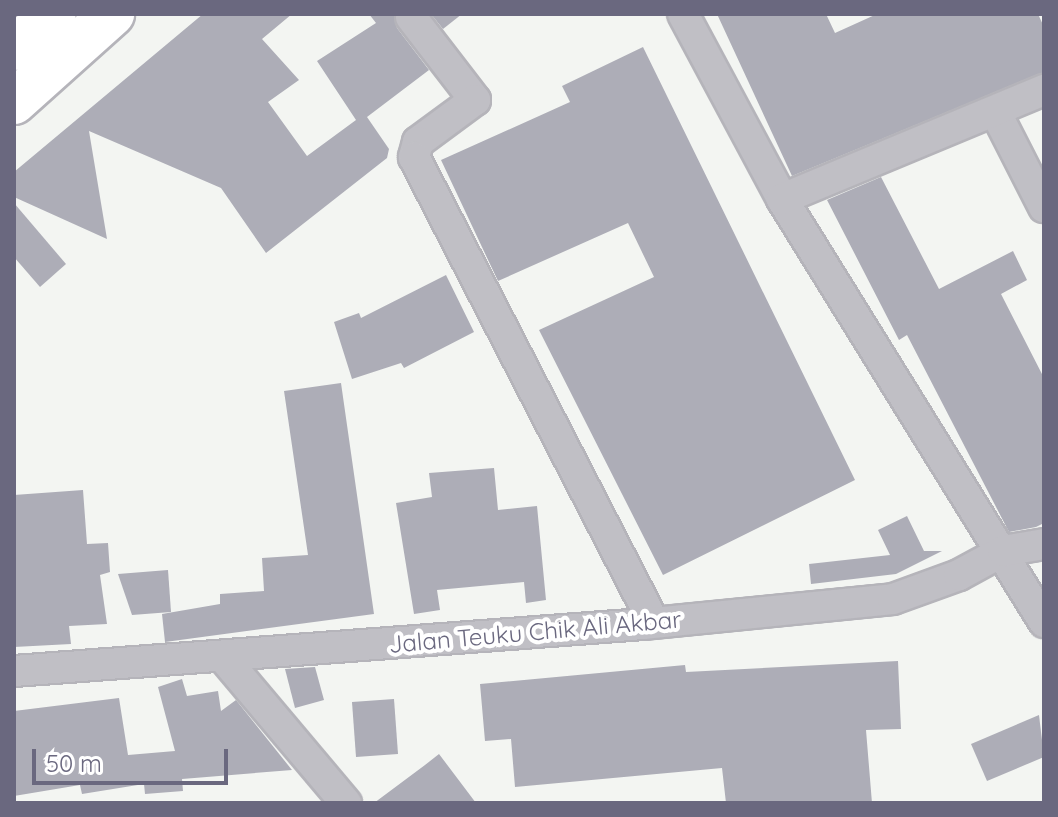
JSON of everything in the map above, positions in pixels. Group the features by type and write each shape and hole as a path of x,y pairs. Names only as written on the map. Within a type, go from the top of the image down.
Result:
{"highway":[{"path":"14,48 54,14"},
{"path":"14,102 112,14"}],"street":[{"path":"683,14 782,199 1003,551 1044,622"},
{"path":"411,17 475,100 418,142 414,157 653,621"},
{"path":"782,199 1044,90"},
{"path":"995,111 1044,207"},
{"name":"Jalan Teuku Chik Ali Akbar","path":"14,671 223,657 893,599 959,575 1003,551 1044,544"},
{"path":"223,657 346,803"}],"building":[{"path":"203,14 292,14 262,39 299,80 268,102 307,156 356,120 317,61 376,23 369,14 394,14 397,28 429,70 367,117 389,149 387,158 266,253 221,188 89,131 107,239 14,197 14,172"},
{"path":"431,14 462,14 443,29"},
{"path":"717,14 826,14 835,33 877,14 1038,14 1044,27 1044,72 792,176"},
{"path":"643,47 855,480 663,575 539,330 654,277 628,223 498,281 441,160 570,102 562,86"},
{"path":"881,177 939,289 1013,251 1027,280 1001,294 1044,378 1044,523 1036,527 1009,532 907,335 899,340 827,200"},
{"path":"14,203 66,264 40,287 14,257"},
{"path":"446,275 474,332 404,368 401,363 352,379 334,322 359,313 361,318"},
{"path":"341,383 374,614 165,642 162,614 220,604 220,594 264,591 262,558 308,555 284,391"},
{"path":"494,468 498,510 537,506 546,600 526,603 524,582 437,590 440,610 414,614 396,503 432,497 429,473"},
{"path":"83,490 87,544 108,543 110,572 100,575 107,624 69,626 71,644 14,647 14,495"},
{"path":"907,516 924,551 942,551 896,574 811,584 809,564 890,555 878,530"},
{"path":"168,570 171,612 132,615 118,574"},
{"path":"898,661 901,729 866,730 872,803 726,803 722,768 515,787 511,739 485,741 480,684 685,665 686,672"},
{"path":"315,667 324,700 295,708 285,669"},
{"path":"182,679 187,696 218,691 221,711 236,700 292,770 182,779 183,791 145,794 144,784 82,794 80,785 14,796 14,711 119,698 128,755 175,751 158,687"},
{"path":"394,699 398,754 356,757 352,702"},
{"path":"1039,715 1044,757 987,781 971,744"},
{"path":"439,754 476,803 374,803 425,765"}]}
